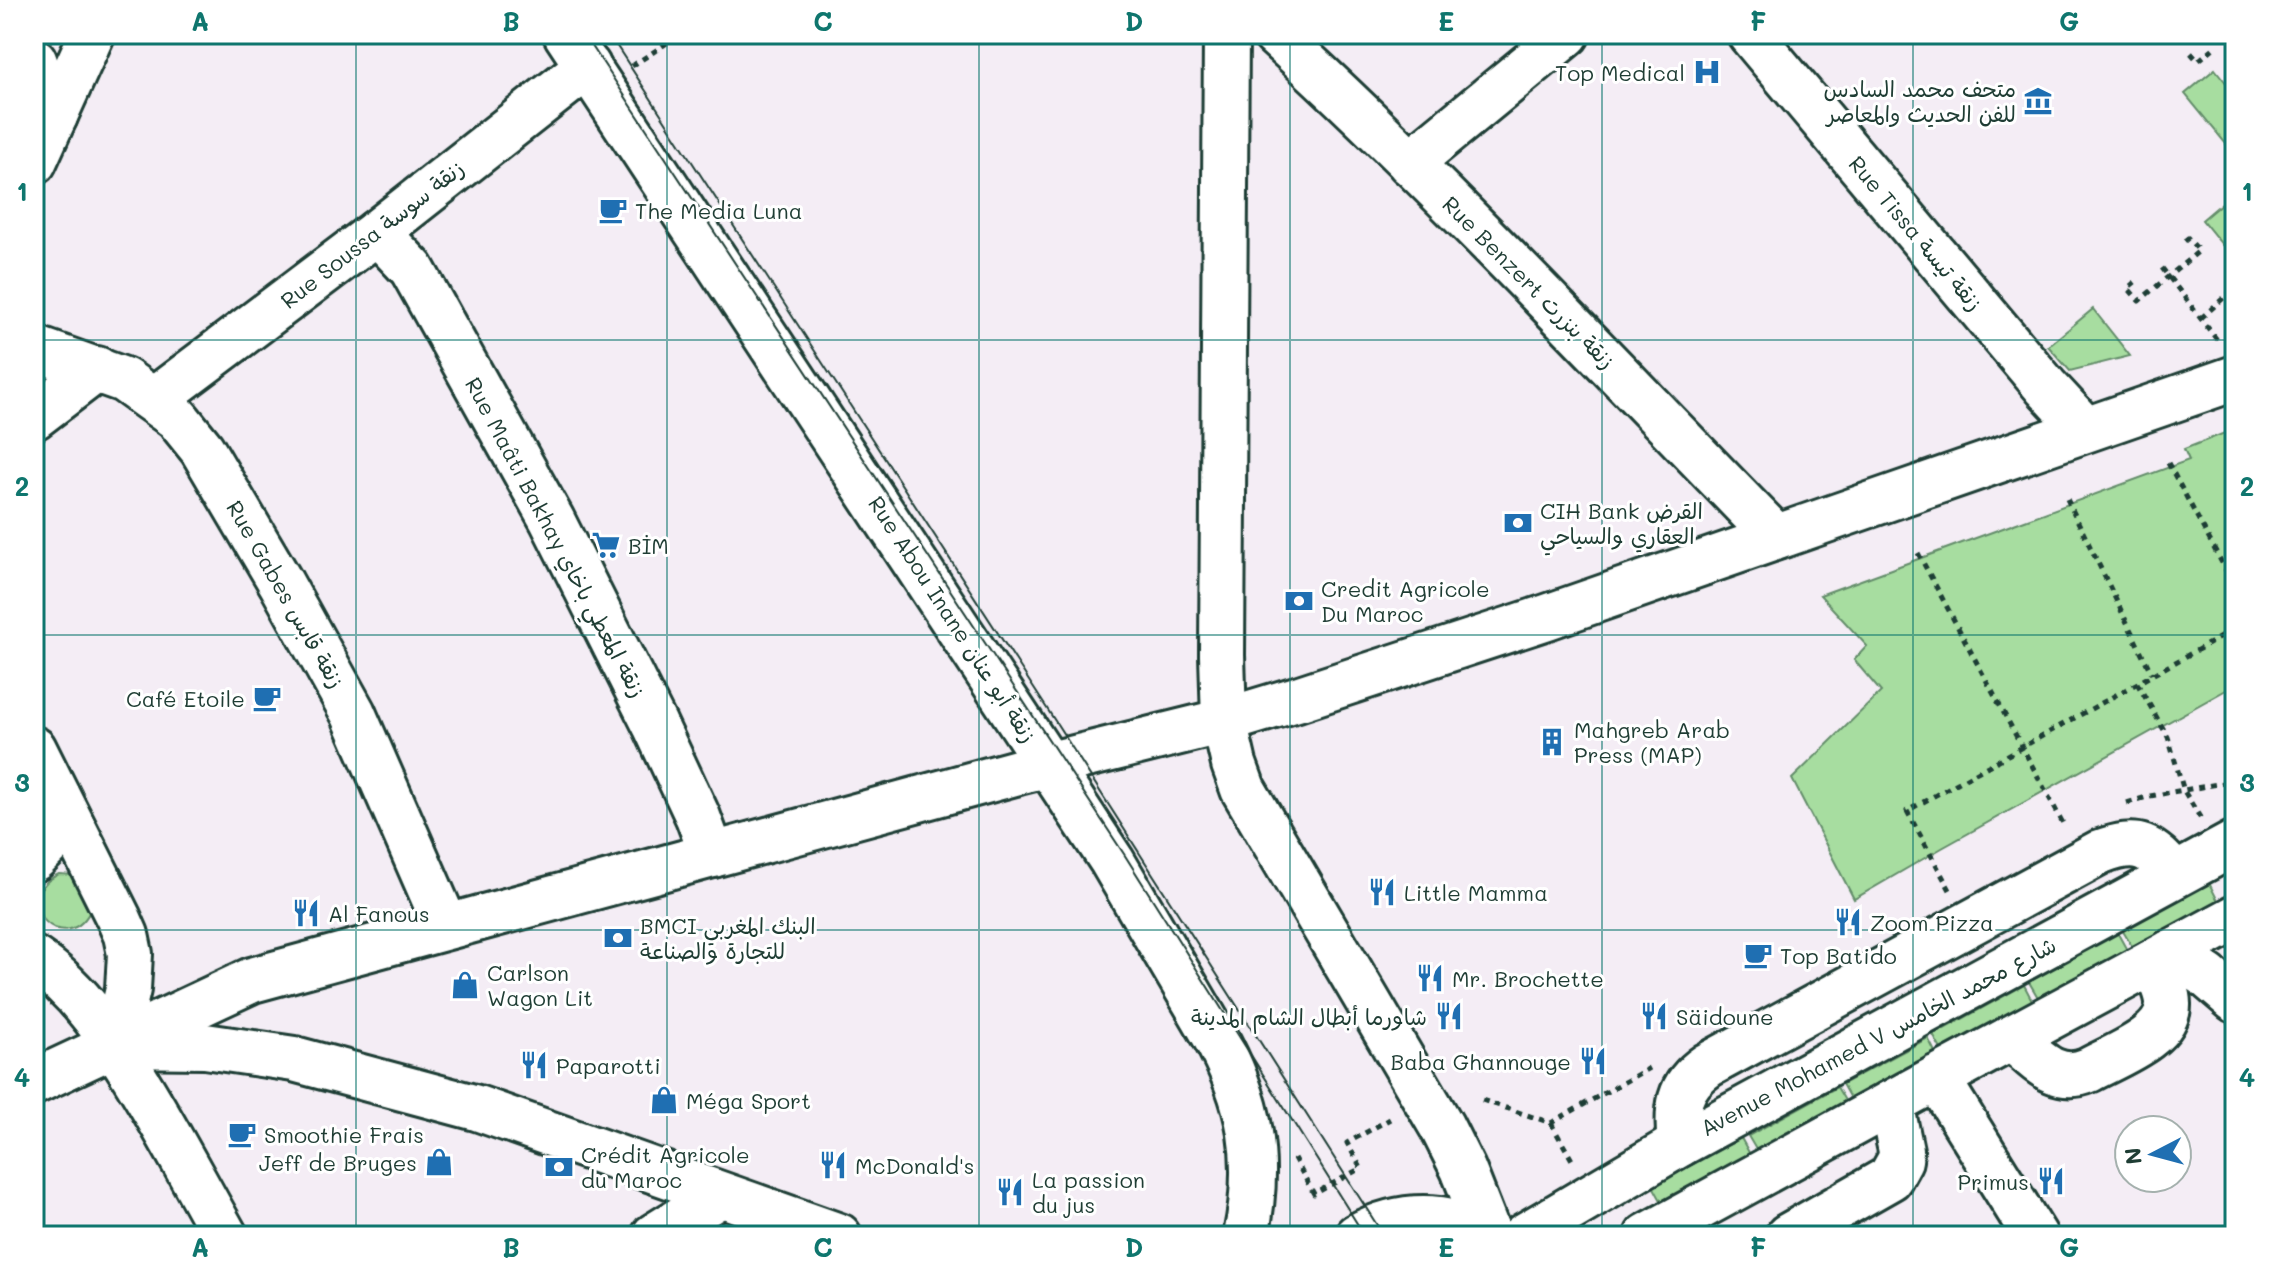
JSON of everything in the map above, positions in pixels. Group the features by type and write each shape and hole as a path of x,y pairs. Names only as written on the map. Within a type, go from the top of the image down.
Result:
{"street":[{"path":"34,162 92,34"},
{"path":"1226,34 1224,721 1243,789 1442,1127 1502,1236"},
{"name":"Rue Benzert زنقة بنزرت","path":"1275,34 1410,163 1583,336 1776,537"},
{"path":"1410,163 1567,34"},
{"name":"Rue Tissa زنقة تيسة","path":"1750,34 2046,387 2085,429"},
{"name":"Rue Soussa زنقة سوسة","path":"154,400 377,232 577,50"},
{"name":"Rue Abou Inane زنقة أبو عنان","path":"577,50 1112,861 1228,1059 1248,1117 1254,1161 1252,1209 1246,1236"},
{"path":"34,60 55,116"},
{"name":"Rue Maâti Bakhay زنقة المعطي باخاي","path":"377,232 412,269 552,520 655,725 698,817 712,855"},
{"name":"Rue Gabes زنقة قابس","path":"34,348 124,380 177,418 202,449 353,713 446,926"},
{"path":"34,1082 252,980 1049,765 1224,721 1391,670 2085,429 2228,362"},
{"path":"34,417 97,369"},
{"path":"34,749 129,944 128,989 115,1045"},
{"path":"34,859 70,823"},
{"name":"Avenue Mohamed V شارع محمد الخامس","path":"1502,1236 1680,1144 2175,875 2219,833"},
{"path":"1666,1232 1891,1103 2235,918"},
{"path":"2162,957 2207,976 2235,1000"},
{"path":"2011,1038 2056,1073 2067,1076 2089,1070 2153,1034 2164,1022 2168,1005 2162,957"},
{"path":"34,959 90,1009 115,1045 225,1236"},
{"path":"115,1045 205,1046 294,1059 477,1108 839,1236"},
{"path":"1937,1078 2035,1236"},
{"path":"1788,1236 1890,1178 1900,1160 1901,1151 1891,1103"},
{"path":"654,1236 720,1195"},
{"path":"1357,1236 1383,1223 1431,1217 1452,1220 1502,1236"}],"path":[{"path":"2191,53 2198,61 2216,46"},
{"path":"2135,282 2128,288 2139,301 2199,251 2188,238 2181,244"},
{"path":"2162,268 2201,318 2228,362"},
{"path":"2201,318 2235,288"},
{"path":"2168,463 2235,587"},
{"path":"2067,499 2152,675"},
{"path":"1918,553 2069,834"},
{"path":"1954,898 1907,811 2235,629"},
{"path":"2137,683 2168,737 2184,791 2219,833"},
{"path":"1293,1156 1314,1194 1361,1168 1347,1143 1400,1113"},
{"path":"1551,1123 1572,1160"}],"green space":[{"path":"2215,69 2235,94 2235,155 2185,94"},
{"path":"2235,192 2235,261 2202,220"},
{"path":"2093,309 2130,356 2070,371 2048,346"},
{"path":"2235,429 2235,685 1854,899 1792,779 1881,692 1854,660 1867,646 1820,595 2189,460 2184,449"},
{"path":"59,874 73,875 92,907 81,923 69,929 56,928 46,922 39,911 37,898 43,885"},
{"path":"2208,881 2218,901 2133,948 2121,928"},
{"path":"2117,932 2128,952 2040,1001 2029,982"},
{"path":"2024,985 2034,1004 1943,1053 1933,1035"},
{"path":"1928,1038 1937,1056 1852,1102 1842,1084"},
{"path":"1837,1087 1847,1104 1758,1153 1748,1136"},
{"path":"1741,1138 1752,1158 1664,1206 1653,1186"}],"tram line":[{"path":"584,34 1124,854 1365,1236"},
{"path":"609,34 1057,724 1384,1236"}],"place":[{"name":"Top Medical","path":"1707,72"},
{"name":"متحف محمد السادس للفن الحديث والمعاصر","path":"2038,101"},
{"name":"The Media Luna","path":"613,210"},
{"name":"CIH Bank القرض العقاري والسياحي","path":"1518,523"},
{"name":"BİM","path":"606,545"},
{"name":"Credit Agricole Du Maroc","path":"1299,601"},
{"name":"Café Etoile","path":"267,698"},
{"name":"Mahgreb Arab Press (MAP)","path":"1552,742"},
{"name":"Little Mamma","path":"1382,892"},
{"name":"Al Fanous","path":"306,913"},
{"name":"Zoom Pizza","path":"1848,922"},
{"name":"BMCI البنك المغربي للتجارة والصناعة","path":"618,938"},
{"name":"Top Batido","path":"1758,955"},
{"name":"Mr. Brochette","path":"1430,978"},
{"name":"Carlson Wagon Lit","path":"465,985"},
{"name":"شاورما أبطال الشام المدينة","path":"1449,1016"},
{"name":"Säidoune","path":"1654,1016"},
{"name":"Baba Ghannouge","path":"1593,1061"},
{"name":"Paparotti","path":"534,1065"},
{"name":"Méga Sport","path":"664,1100"},
{"name":"Smoothie Frais","path":"242,1134"},
{"name":"Jeff de Bruges","path":"439,1162"},
{"name":"McDonald's","path":"833,1165"},
{"name":"Crédit Agricole du Maroc","path":"559,1167"},
{"name":"Primus","path":"2051,1181"},
{"name":"La passion du jus","path":"1010,1192"}]}
